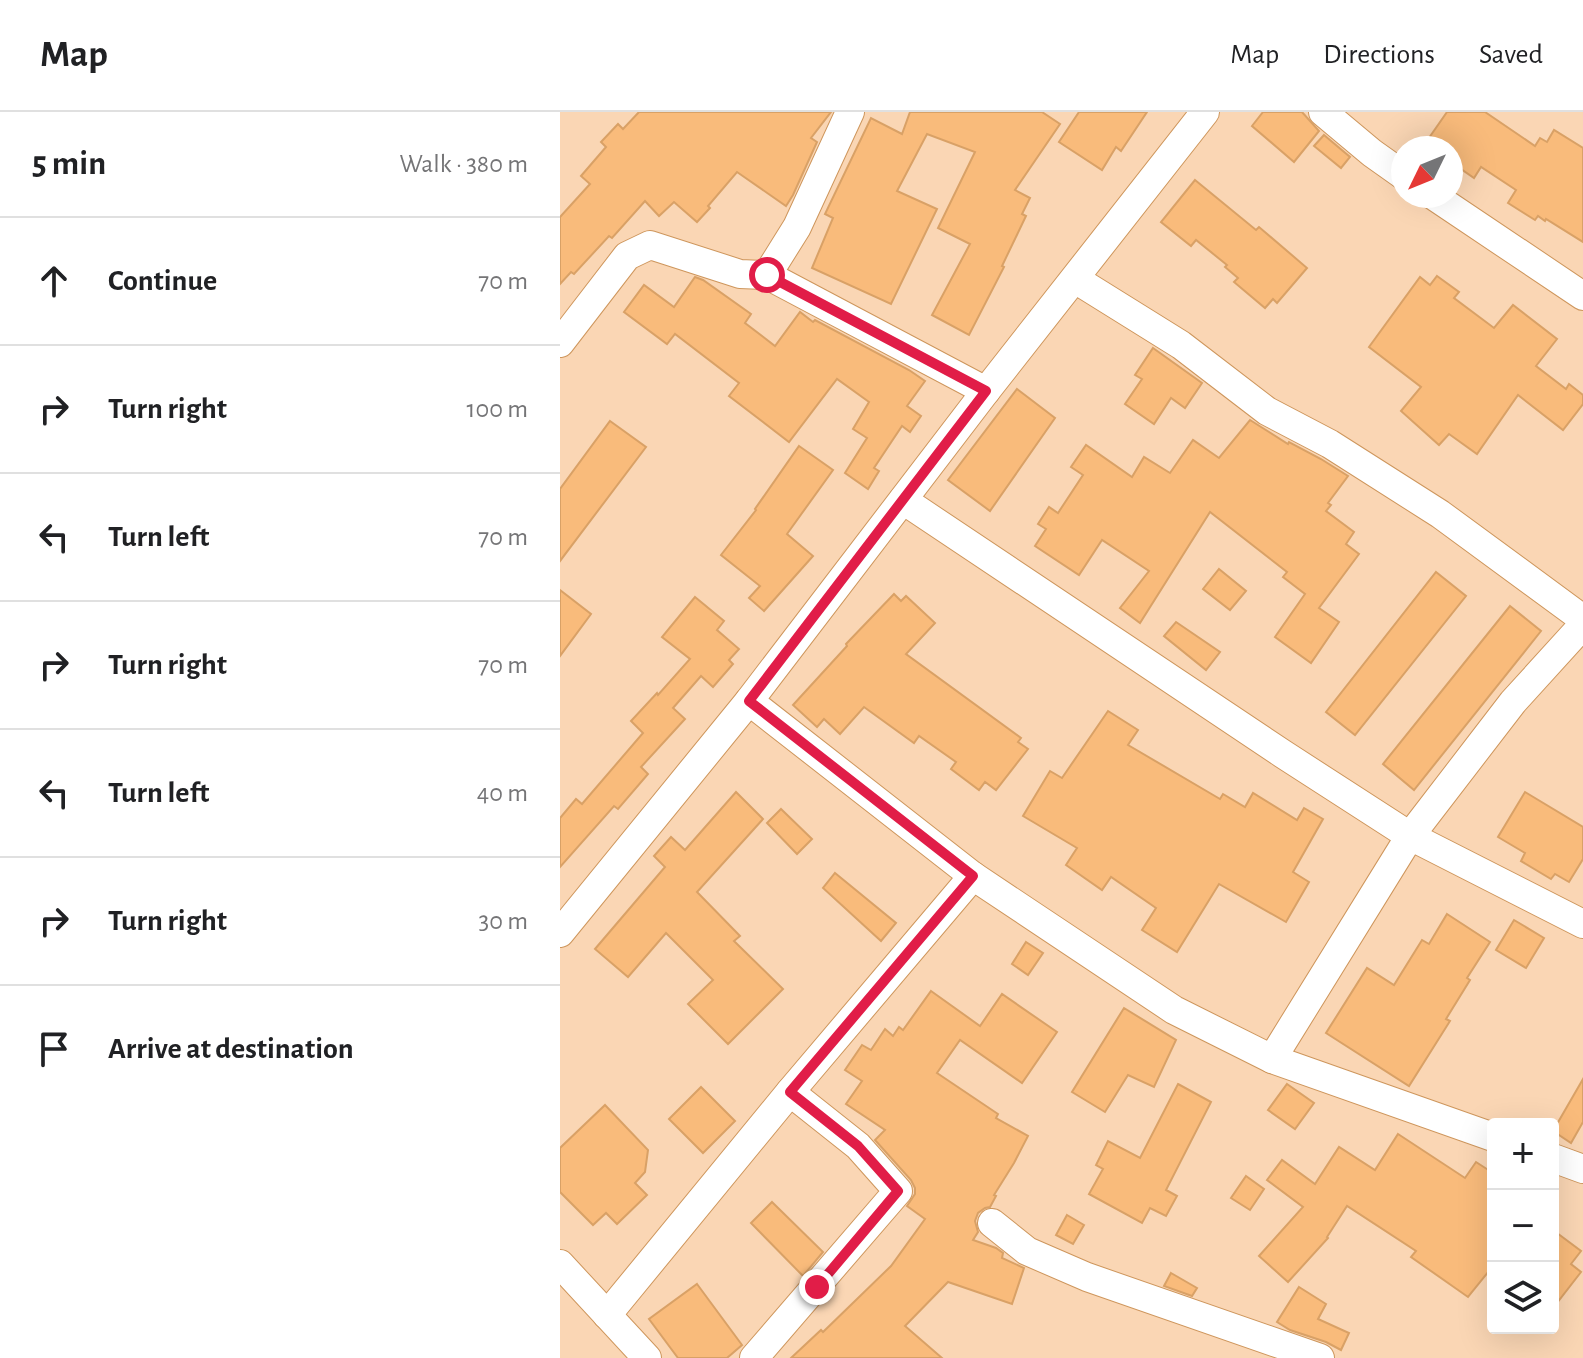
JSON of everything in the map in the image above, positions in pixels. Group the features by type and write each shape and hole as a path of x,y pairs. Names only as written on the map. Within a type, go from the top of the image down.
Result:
{"street":[{"path":"767,275 797,227 850,112"},
{"path":"560,933 749,701 1205,112"},
{"path":"1323,112 1391,166"},
{"path":"1452,208 1583,296"},
{"path":"560,343 627,256 650,245 740,274 767,275 986,391"},
{"path":"1075,279 1181,345 1267,411 1330,444 1440,514 1583,619"},
{"path":"903,500 1410,836 1583,924"},
{"path":"1272,1059 1410,836 1513,702 1583,625"},
{"path":"749,701 973,876 1174,1010 1272,1059 1487,1135"},
{"path":"607,1315 973,876"},
{"path":"754,1358 898,1191 858,1146 790,1092"},
{"path":"1559,1160 1583,1169"},
{"path":"992,1223 1027,1251 1087,1277 1320,1358"},
{"path":"560,1264 647,1358"}],"building":[{"path":"639,112 831,112 811,138 817,142 786,206 737,172 697,222 674,202 659,216 645,201 612,238 609,236 574,274 571,272 560,284 560,217 590,184 581,176 606,147 601,142 618,124 623,129"},
{"path":"910,112 1042,112 1060,124 1015,190 1030,198 1022,214 1026,216 969,335 932,315 970,244 938,228 975,152 927,134 897,191 937,209 891,304 812,268 833,218 825,214 871,118 902,134"},
{"path":"1079,112 1147,112 1121,151 1116,147 1102,170 1059,142"},
{"path":"1263,112 1302,112 1319,131 1294,162 1252,126"},
{"path":"1447,112 1485,112 1535,146 1540,138 1547,142 1554,130 1583,148 1583,242 1546,219 1538,216 1535,220 1508,203 1516,190 1481,167 1474,178 1463,170 1463,136 1430,136"},
{"path":"1324,135 1350,157 1341,168 1314,146"},
{"path":"1195,180 1256,230 1259,227 1307,268 1277,303 1273,299 1265,308 1234,282 1238,278 1225,267 1227,265 1196,240 1191,246 1161,222"},
{"path":"1437,276 1459,292 1454,298 1494,328 1513,305 1557,339 1536,366 1566,389 1569,384 1583,395 1583,404 1563,430 1518,395 1477,454 1449,434 1439,445 1401,411 1421,387 1369,347 1420,277 1430,285"},
{"path":"695,277 751,314 745,323 775,346 800,312 813,322 815,320 925,381 907,406 921,416 910,432 902,426 874,468 879,471 868,489 845,473 867,438 853,429 869,402 837,379 789,442 729,396 739,383 675,334 667,344 624,312 644,285 674,307"},
{"path":"1153,348 1202,383 1185,408 1171,398 1154,424 1125,404 1142,379 1135,375"},
{"path":"1017,389 1055,418 990,511 948,480"},
{"path":"1250,420 1348,476 1328,503 1331,505 1326,511 1354,532 1346,544 1359,554 1319,608 1339,622 1311,663 1275,637 1305,594 1283,577 1287,572 1210,512 1140,623 1120,608 1149,571 1102,540 1079,575 1035,546 1046,529 1038,524 1049,507 1058,513 1083,475 1071,467 1086,445 1132,477 1144,457 1170,473 1193,440 1219,458"},
{"path":"610,421 646,447 560,561 560,489"},
{"path":"799,446 833,470 787,534 813,556 764,611 749,598 760,586 721,555"},
{"path":"1219,569 1246,591 1230,610 1203,589"},
{"path":"1436,572 1466,596 1355,735 1326,712"},
{"path":"560,590 591,614 560,656"},
{"path":"894,594 901,601 906,596 935,623 906,654 1021,738 1018,742 1028,749 996,790 985,782 979,790 951,769 956,762 919,736 914,743 864,707 840,734 824,719 817,727 793,705"},
{"path":"695,597 724,621 717,630 739,649 729,660 733,664 713,687 701,676 673,708 685,719 641,767 648,774 618,809 614,806 560,867 560,818 576,799 582,804 643,733 631,721 690,659 662,637"},
{"path":"1510,606 1541,631 1414,790 1383,764"},
{"path":"1176,622 1220,652 1206,670 1164,636"},
{"path":"1108,711 1138,730 1128,745 1220,799 1223,794 1245,807 1253,793 1297,820 1304,808 1323,819 1293,872 1309,882 1286,922 1219,884 1177,952 1142,930 1156,908 1111,877 1102,890 1066,865 1077,848 1023,816 1050,771 1062,778"},
{"path":"736,792 763,819 697,892 740,936 734,941 783,989 728,1044 688,1004 713,980 666,933 628,977 595,949 665,867 654,856 671,837 685,850"},
{"path":"1525,792 1583,827 1583,859 1569,882 1555,874 1551,879 1521,861 1525,853 1498,837"},
{"path":"781,809 812,839 797,854 767,823"},
{"path":"835,873 896,923 881,941 823,888"},
{"path":"1447,914 1490,942 1446,1019 1450,1021 1409,1086 1326,1033 1367,968 1394,985 1422,940 1429,944"},
{"path":"1514,920 1544,938 1526,968 1496,950"},
{"path":"1026,942 1043,953 1028,975 1012,964"},
{"path":"931,991 980,1026 1002,994 1057,1032 1022,1083 960,1040 937,1073 998,1114 996,1118 1028,1136 990,1207 978,1213 975,1221 978,1232 973,1240 996,1248 1003,1253 1002,1258 1024,1268 1012,1304 948,1282 905,1326 942,1358 791,1358 821,1330 823,1332 891,1266 925,1219 907,1206 915,1194 911,1180 875,1140 885,1130 846,1104 862,1081 845,1070 862,1045 871,1050 885,1029 893,1036 899,1027 903,1030"},
{"path":"1124,1008 1176,1040 1154,1087 1128,1075 1105,1112 1072,1092"},
{"path":"1583,1079 1583,1122 1571,1143 1559,1135 1559,1121"},
{"path":"1178,1084 1211,1102 1166,1190 1177,1196 1166,1216 1150,1208 1142,1223 1089,1194 1103,1169 1096,1165 1108,1141 1140,1158"},
{"path":"1287,1084 1314,1103 1295,1129 1268,1110"},
{"path":"701,1087 735,1121 703,1153 669,1119"},
{"path":"605,1105 648,1150 645,1172 635,1183 647,1195 617,1224 606,1213 593,1225 560,1192 560,1148"},
{"path":"1398,1134 1465,1178 1476,1162 1487,1169 1487,1273 1468,1297 1411,1257 1416,1251 1347,1206 1328,1238 1288,1282 1259,1256 1303,1207 1267,1180 1282,1160 1315,1184 1339,1147 1375,1170"},
{"path":"1246,1176 1264,1189 1250,1210 1231,1198"},
{"path":"772,1202 823,1252 803,1276 751,1223"},
{"path":"1067,1215 1084,1225 1073,1244 1056,1235"},
{"path":"1559,1234 1581,1251 1571,1264 1581,1272 1559,1300"},
{"path":"1171,1273 1197,1288 1192,1296 1164,1286"},
{"path":"697,1284 742,1345 727,1358 678,1358 649,1319"},
{"path":"1299,1287 1326,1304 1318,1319 1349,1333 1341,1350 1277,1322"}],"route":[{"path":"767,275 986,391 749,701 973,876 790,1092 858,1146 898,1191 817,1287"}]}
